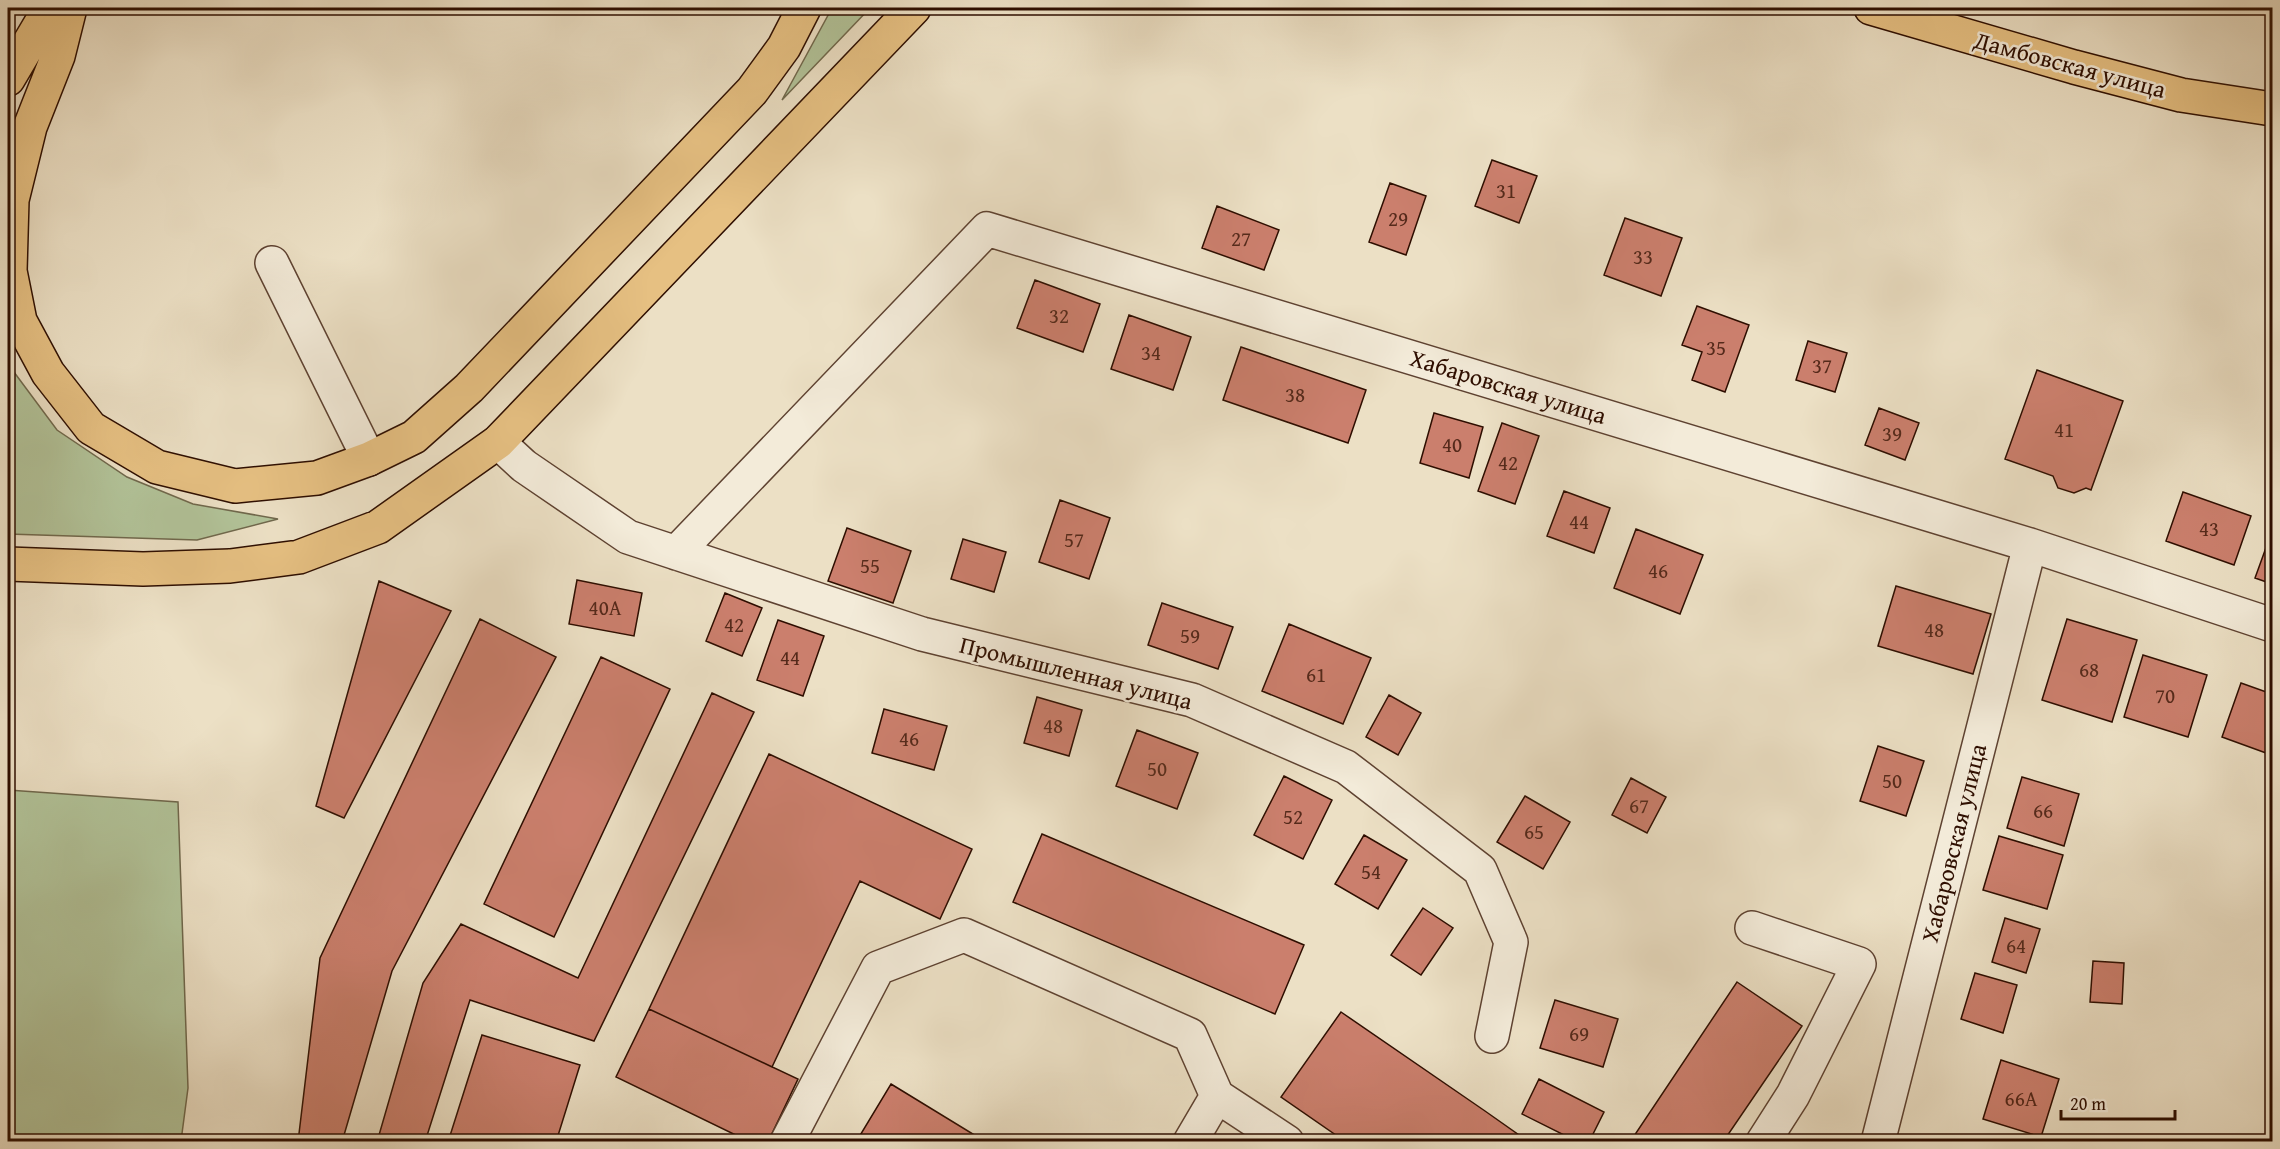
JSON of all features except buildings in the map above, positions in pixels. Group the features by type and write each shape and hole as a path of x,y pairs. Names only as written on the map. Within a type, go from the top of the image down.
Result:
{"main road":[{"path":"8,79 51,8"},
{"path":"70,8 58,56 30,128 12,200 10,271 20,321 48,373 91,428 157,467 235,486 318,478 369,459 414,436 469,388 752,91 784,46 804,8"},
{"path":"8,564 143,569 230,566 299,557 378,527 498,442 914,8"},
{"name":"Дамбовская улица","path":"1871,8 2138,84 2181,94 2272,109"}],"street":[{"name":"Хабаровская улица","path":"676,553 987,229 2030,545 2272,625"},
{"path":"272,263 369,459"},
{"name":"Промышленная улица","path":"498,442 524,466 628,537 922,634 1192,699 1346,766 1480,870 1511,942 1492,1036"},
{"name":"Хабаровская улица","path":"1878,1142 2030,545"},
{"path":"1752,928 1859,964 1793,1095 1762,1142"},
{"path":"787,1142 878,968 964,935 1190,1035 1217,1096 1287,1142"},
{"path":"1190,1142 1217,1096"}],"green space":[{"path":"832,8 870,8 782,100"},
{"path":"8,364 57,430 127,477 193,504 278,519 197,540 8,534"},
{"path":"8,790 178,802 188,1088 181,1141 8,1141"}]}
